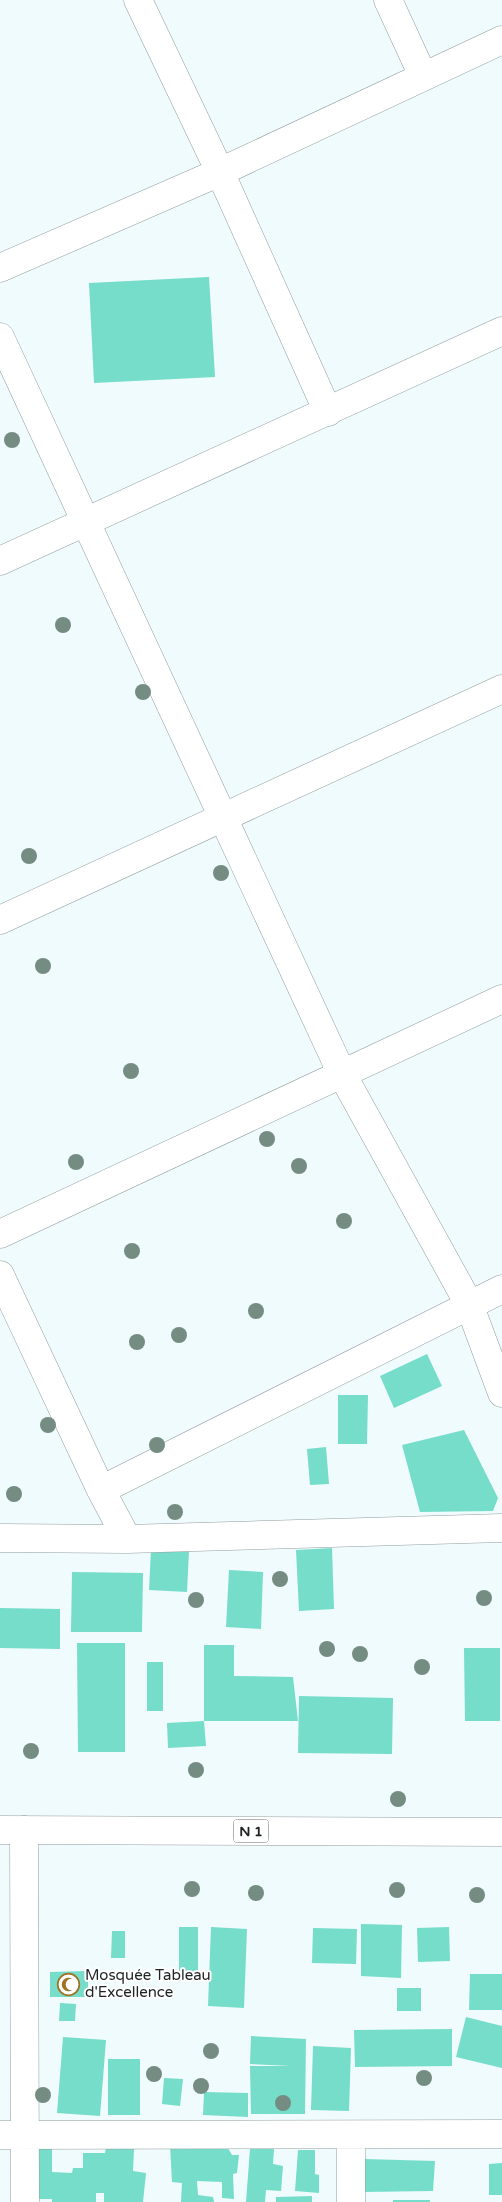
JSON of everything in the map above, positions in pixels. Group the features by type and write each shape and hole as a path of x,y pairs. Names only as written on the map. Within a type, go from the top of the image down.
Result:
{"main road":[{"path":"138,0 220,172 328,412"},
{"path":"388,0 422,76"},
{"path":"0,268 220,172 502,40"},
{"path":"0,561 502,331"},
{"path":"0,337 342,1074 469,1304 502,1393"},
{"path":"0,920 502,689"},
{"path":"0,1234 502,999"},
{"path":"0,1275 101,1490 127,1539"},
{"path":"101,1490 502,1289"},
{"path":"0,1538 127,1539 502,1528"},
{"path":"12,1830 13,2135 25,2202"},
{"name":"N 1","path":"12,1830 502,1832"},
{"path":"13,2135 351,2136 502,2134"},
{"path":"351,2136 351,2202"}],"building":[{"path":"209,277 215,377 94,383 89,283"},
{"path":"427,1354 442,1386 394,1408 380,1376"},
{"path":"338,1395 368,1395 367,1444 338,1444"},
{"path":"464,1430 498,1498 493,1511 420,1512 402,1445"},
{"path":"326,1447 329,1484 310,1485 307,1449"},
{"path":"332,1548 334,1609 299,1611 296,1550"},
{"path":"151,1549 189,1551 187,1592 149,1590"},
{"path":"229,1570 263,1572 261,1629 226,1627"},
{"path":"72,1572 143,1573 142,1632 71,1632"},
{"path":"0,1608 60,1609 60,1649 0,1648"},
{"path":"77,1643 125,1643 125,1752 78,1752"},
{"path":"204,1645 234,1645 234,1676 293,1677 298,1721 204,1721"},
{"path":"464,1648 500,1648 500,1721 465,1721"},
{"path":"147,1662 163,1662 163,1711 147,1711"},
{"path":"299,1696 393,1698 392,1754 298,1753"},
{"path":"204,1721 206,1746 168,1748 167,1723"},
{"path":"361,1924 402,1925 401,1978 361,1976"},
{"path":"179,1927 198,1927 198,1981 179,1981"},
{"path":"211,1927 247,1929 244,2008 208,2006"},
{"path":"449,1927 450,1961 418,1962 417,1928"},
{"path":"313,1928 357,1929 356,1964 312,1963"},
{"path":"112,1931 125,1931 125,1958 111,1958"},
{"name":"Mosquée Tableau d'Excellence","path":"88,1971 88,1997 50,1997 50,1972"},
{"path":"470,1974 502,1974 502,2010 469,2010"},
{"path":"397,1988 421,1988 421,2011 397,2011"},
{"path":"60,2003 76,2004 75,2021 59,2021"},
{"path":"466,2017 502,2026 502,2068 456,2057"},
{"path":"452,2029 452,2066 355,2067 354,2030"},
{"path":"251,2036 306,2039 305,2114 251,2114 250,2066 291,2066 250,2064"},
{"path":"63,2037 106,2040 100,2116 57,2113"},
{"path":"313,2046 351,2048 349,2111 311,2110"},
{"path":"108,2059 140,2059 140,2115 108,2115"},
{"path":"164,2078 183,2079 180,2106 162,2104"},
{"path":"204,2092 248,2093 248,2117 203,2115"},
{"path":"170,2145 228,2148 232,2155 239,2155 237,2173 233,2174 234,2199 222,2198 222,2182 197,2181 198,2195 213,2197 214,2202 181,2202 182,2183 172,2182"},
{"path":"106,2147 134,2149 133,2171 146,2173 143,2202 104,2202 104,2193 96,2193 96,2202 52,2202 52,2199 36,2199 37,2149 52,2149 52,2172 72,2173 73,2168 83,2168 83,2153 105,2153"},
{"path":"250,2149 274,2149 273,2164 283,2166 281,2191 266,2190 265,2202 246,2202"},
{"path":"298,2150 315,2150 315,2174 319,2175 319,2193 295,2191"},
{"path":"364,2159 435,2161 433,2191 364,2192"},
{"path":"502,2163 502,2195 489,2195 489,2164"},
{"path":"312,2196 312,2202 276,2202 276,2197"},
{"path":"393,2200 430,2200 430,2202 393,2202"}],"place":[{"name":"Mosquée Tableau d'Excellence","path":"69,1984"}]}
